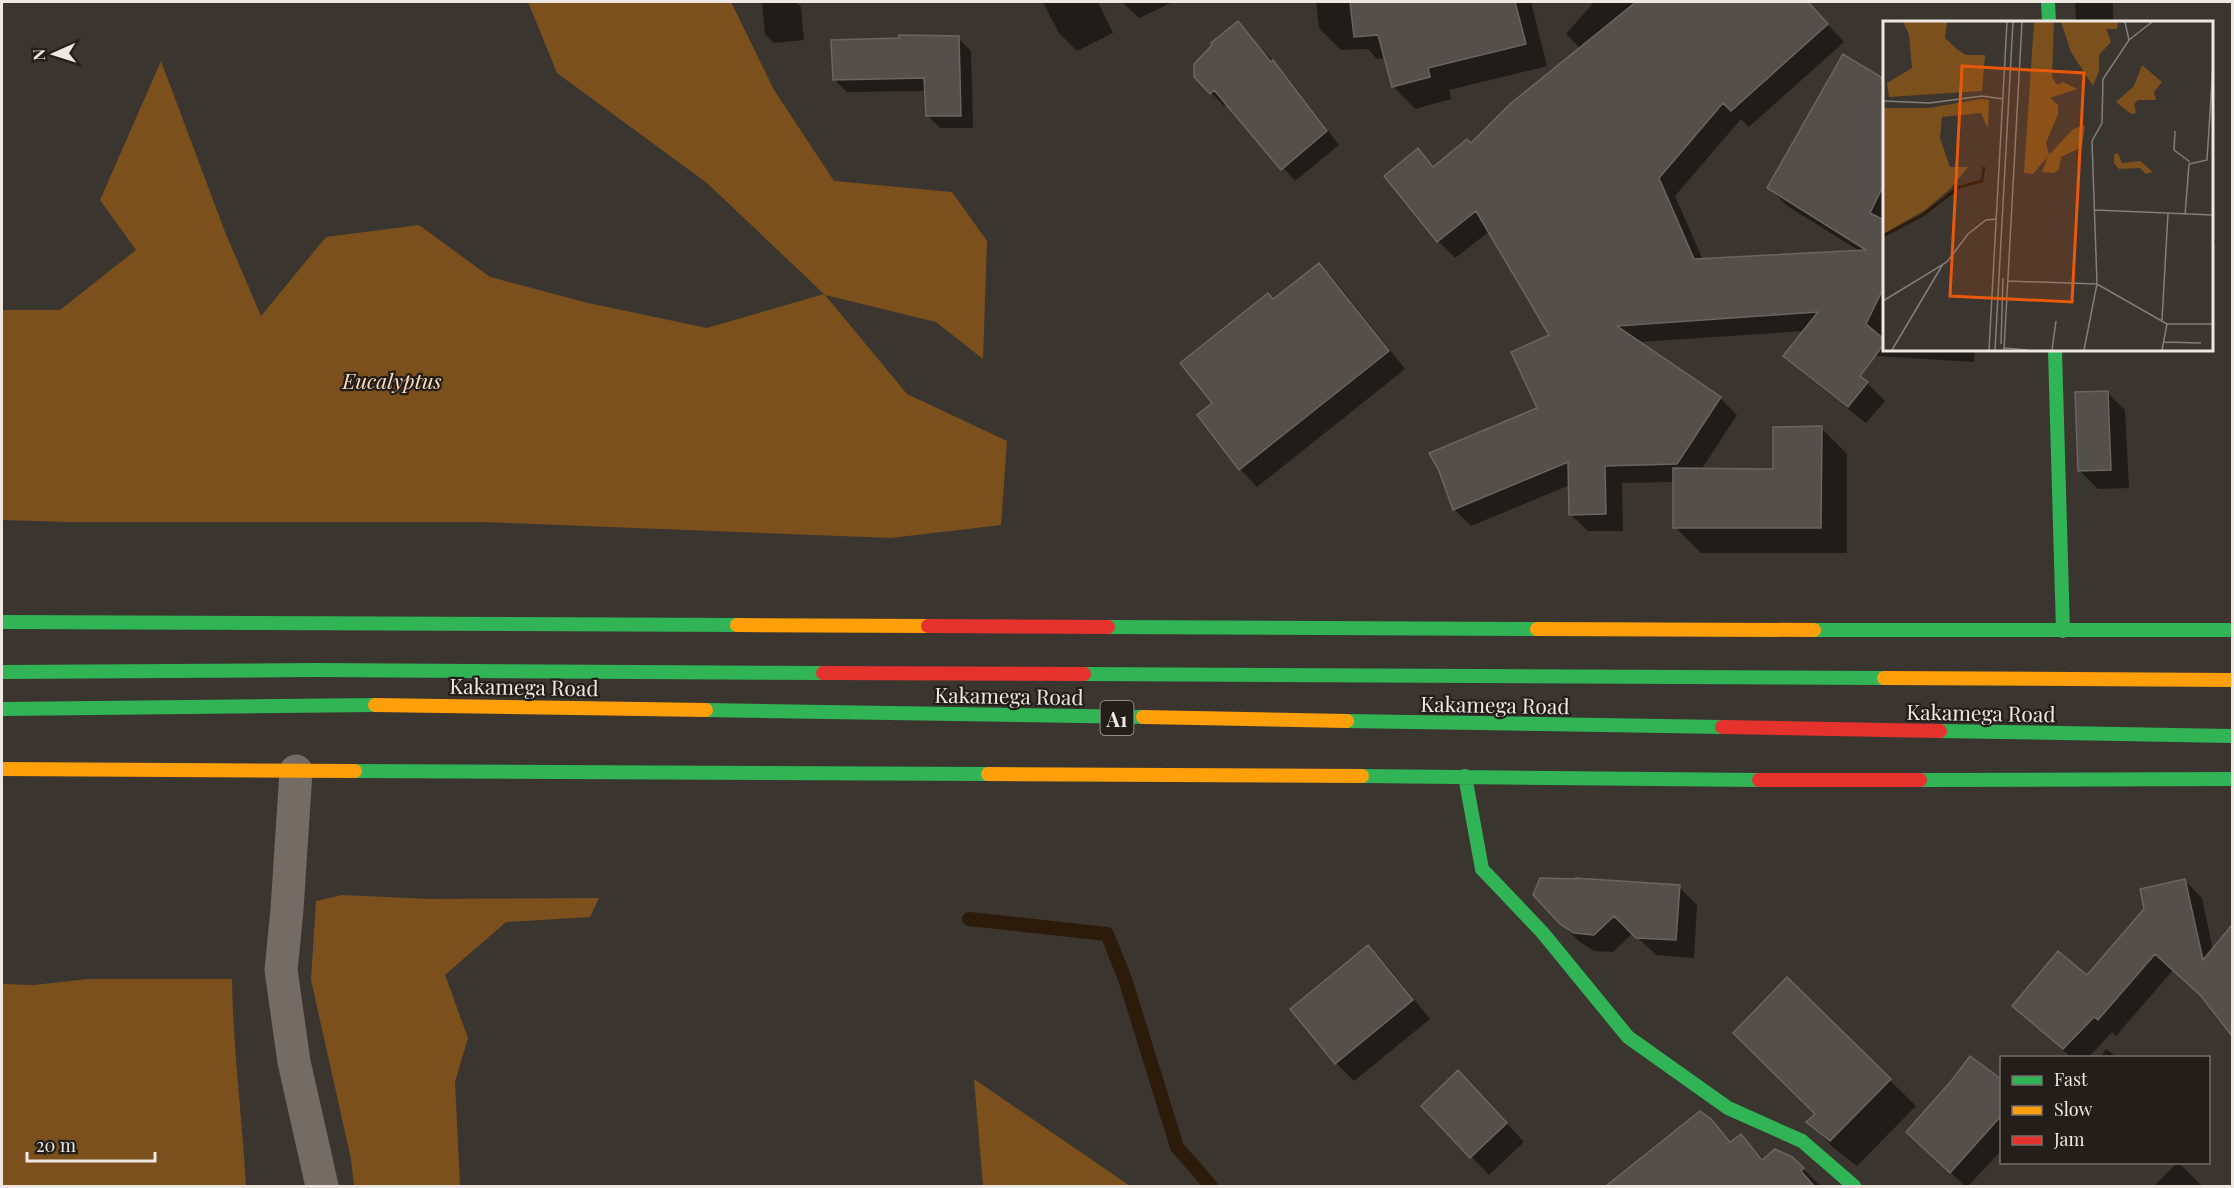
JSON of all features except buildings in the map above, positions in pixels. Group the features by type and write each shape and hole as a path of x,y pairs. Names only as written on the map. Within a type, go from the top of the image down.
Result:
{"main road":[{"path":"2048,2 2049,21"},
{"path":"2055,351 2063,632"},
{"path":"2,622 2063,632 2232,630"},
{"name":"Kakamega Road","path":"2,672 328,670 2232,680"},
{"name":"Kakamega Road","path":"2,709 426,705 2232,736"},
{"path":"2,769 1465,776 1638,780 2232,779"},
{"path":"1465,776 1482,869 1542,932 1628,1036 1728,1108 1802,1141 1854,1186"}],"street":[{"path":"296,771 281,970 294,1062 322,1186"}],"green space":[{"name":"Eucalyptus","path":"528,2 731,2 774,90 834,181 952,192 987,241 983,359 936,322 825,295 907,394 1007,441 1001,525 891,538 482,522 2,520 2,310 60,310 136,250 100,200 161,61 225,232 261,316 326,237 419,225 490,277 588,303 707,328 824,294 707,183 557,73"},
{"path":"342,895 430,899 599,898 590,917 506,922 445,975 468,1038 455,1082 460,1186 354,1186 351,1159 311,980 316,901"},
{"path":"88,979 232,979 246,1186 2,1186 2,984 34,985"},
{"path":"974,1079 1130,1186 983,1186"}],"waterway":[{"path":"969,919 1107,934 1125,979 1177,1147 1211,1186"}],"traffic: fast":[{"path":"2048,2 2049,21"},
{"path":"2055,351 2063,631"},
{"path":"2,622 737,625"},
{"path":"1108,627 1537,629"},
{"path":"1814,630 2232,630"},
{"path":"2,672 316,670 823,673"},
{"path":"1084,674 1884,678"},
{"path":"2,709 375,705"},
{"path":"706,710 1143,717"},
{"path":"1347,721 1722,727"},
{"path":"1940,731 2232,736"},
{"path":"355,771 988,774"},
{"path":"1362,776 1759,780"},
{"path":"1465,776 1482,869 1542,932 1628,1037 1728,1108 1802,1141 1854,1186"},
{"path":"1920,780 2232,779"}],"traffic: slow":[{"path":"737,625 928,626"},
{"path":"1537,629 1814,630"},
{"path":"1884,678 2232,680"},
{"path":"375,705 706,710"},
{"path":"1143,717 1347,721"},
{"path":"2,769 355,771"},
{"path":"988,774 1362,776"}],"traffic: jam":[{"path":"928,626 1108,627"},
{"path":"823,673 1084,674"},
{"path":"1722,727 1940,731"},
{"path":"1759,780 1920,780"}]}
